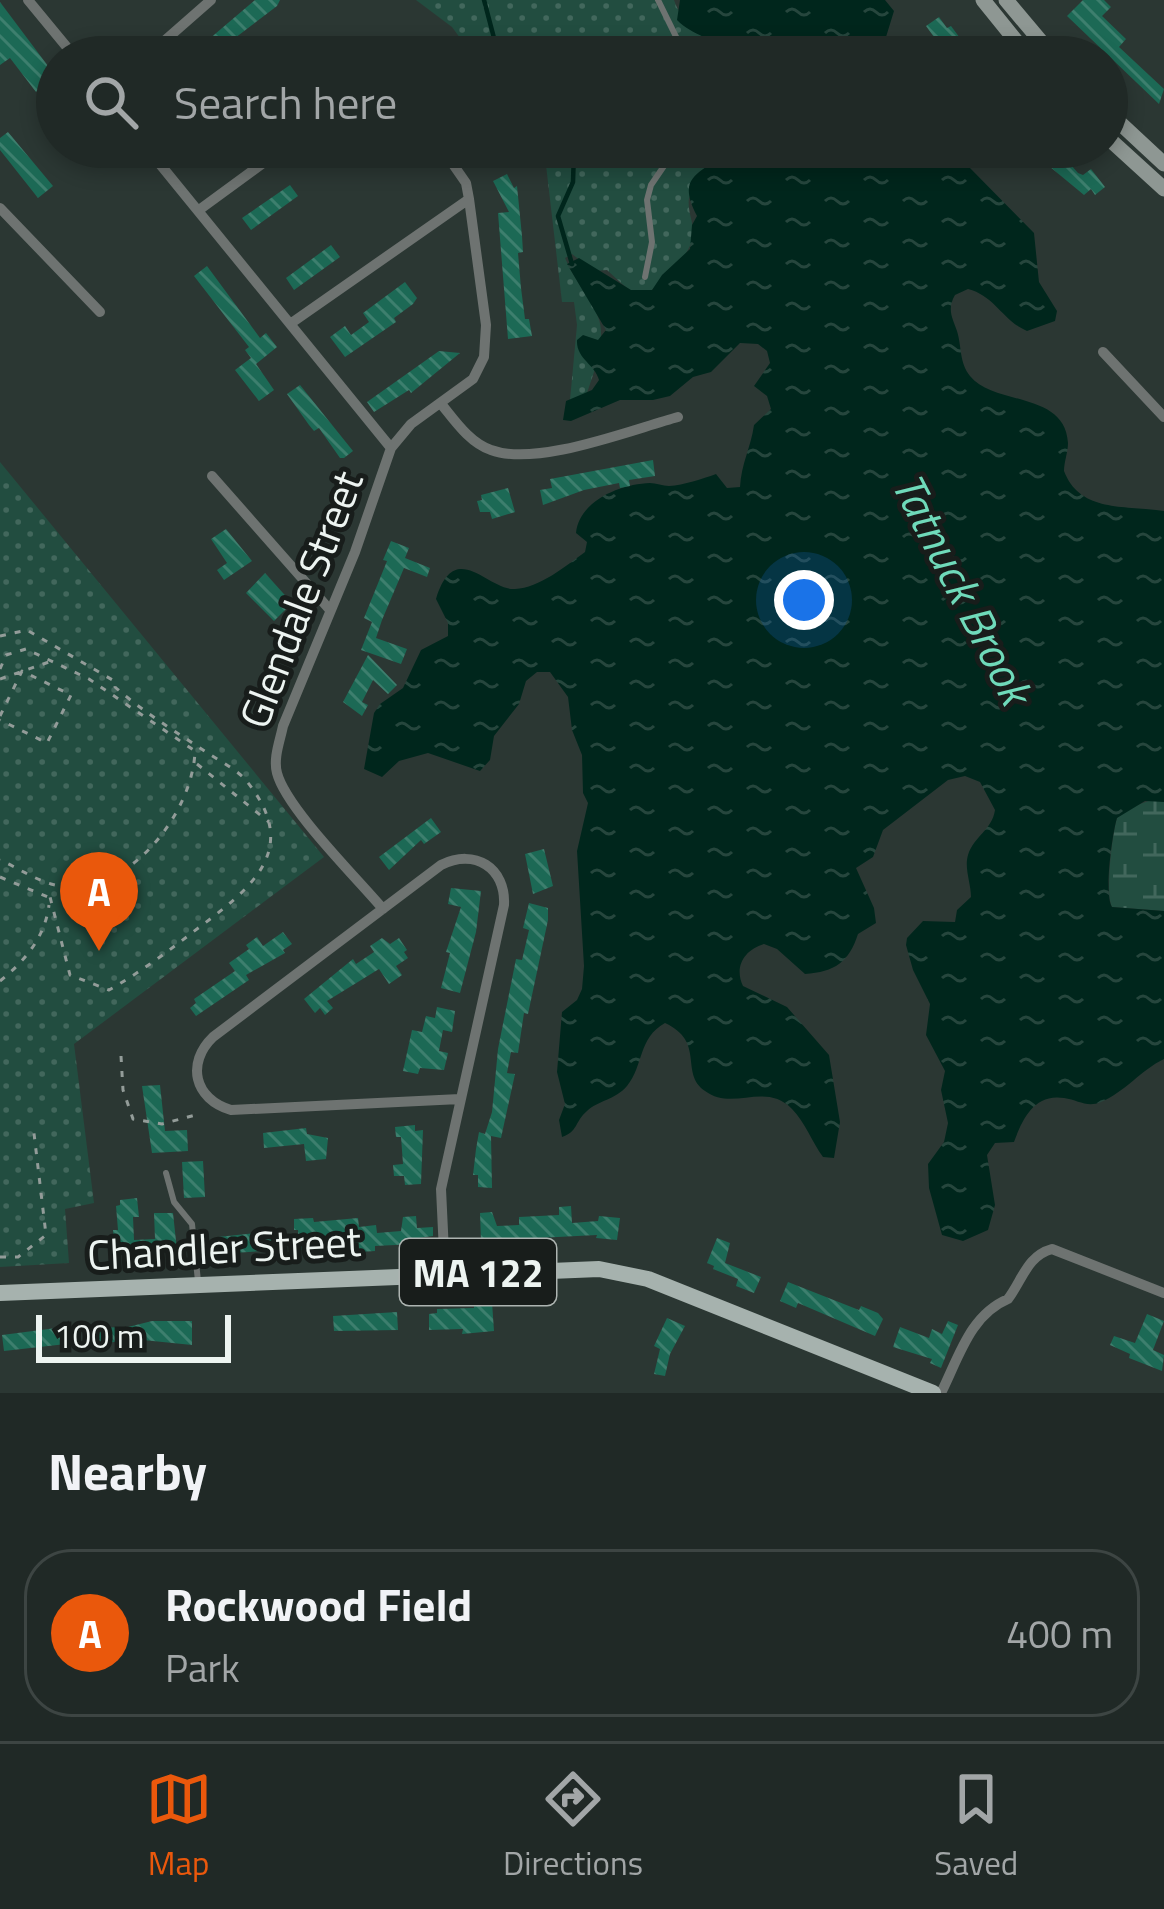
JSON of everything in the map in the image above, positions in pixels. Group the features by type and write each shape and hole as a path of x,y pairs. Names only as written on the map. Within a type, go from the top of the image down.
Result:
{"main road":[{"path":"983,0 1013,36"},
{"path":"1006,0 1036,36"},
{"path":"1128,131 1164,164"},
{"path":"1128,156 1164,189"},
{"name":"Chandler Street","path":"0,1293 568,1268 633,1275 928,1392"}],"street":[{"path":"28,0 58,36"},
{"path":"170,36 211,0"},
{"name":"Glendale Street","path":"164,168 391,448 284,726 276,770 290,798 383,909"},
{"path":"199,210 256,168"},
{"path":"391,448 411,424 473,379 484,358 486,325 470,199 456,168"},
{"path":"290,324 470,199"},
{"path":"0,208 100,312"},
{"path":"1103,352 1164,416"},
{"path":"442,405 474,440 490,450 515,454 556,450 678,417"},
{"path":"212,476 331,610"},
{"path":"445,1273 441,1189 504,905 503,885 486,864 466,857 453,859 208,1041 196,1064 200,1088 213,1103 237,1110 460,1099"},
{"path":"928,1392 981,1314 1012,1294 1032,1258 1052,1249 1164,1294"}],"lane":[{"path":"658,0 676,36"},
{"path":"645,277 652,242 647,200 663,168"},
{"path":"166,1173 170,1195 192,1224 199,1284"}],"path":[{"path":"0,636 27,630 116,682 115,687 133,703 242,776 271,823 270,852 260,877 157,960 109,990 70,975 50,897"},
{"path":"0,669 6,655 26,649 51,661 192,747 195,763 179,810 152,847 122,871 77,886 52,885 0,860"},
{"path":"0,679 51,661"},
{"path":"22,671 71,695 47,743 0,718 22,671"},
{"path":"195,763 271,823"},
{"path":"0,877 50,897"},
{"path":"0,981 19,966 46,926 50,897"},
{"path":"121,1055 123,1090 133,1119 162,1124 200,1114"},
{"path":"0,1257 18,1257 46,1235 33,1125"}],"green space":[{"path":"416,0 674,0 683,17 705,36 459,36"},
{"path":"546,168 712,168 689,198 693,235 687,252 654,289 637,293 607,270 594,271 572,254 565,258 595,309 601,335 587,393 570,400 577,325 574,302 562,302"},
{"path":"0,462 324,857 74,1044 94,1203 65,1209 69,1263 0,1267"},
{"path":"1154,799 1164,802 1164,911 1112,907 1109,878 1117,818"}],"water":[{"path":"680,0 885,0 894,11 886,36 701,36 677,20"},
{"path":"704,168 970,168 1034,233 1039,282 1057,311 1055,321 1027,331 977,292 968,289 955,295 951,313 966,371 995,392 1055,415 1068,443 1064,471 1081,494 1105,504 1164,511 1164,802 1145,801 1117,818 1109,890 1112,907 1164,911 1164,1059 1096,1104 1054,1098 1037,1104 1014,1142 995,1143 987,1155 995,1205 988,1230 963,1241 942,1235 929,1188 928,1164 944,1142 948,1123 941,1090 945,1071 926,1035 930,1004 906,945 923,921 955,922 957,910 971,897 968,855 995,810 980,782 965,776 948,780 883,830 873,857 856,868 876,923 858,934 839,964 805,974 777,949 764,944 743,960 743,986 787,1007 829,1055 840,1122 834,1158 823,1157 797,1114 782,1101 727,1099 705,1091 697,1084 685,1039 665,1023 650,1036 627,1086 587,1111 562,1137 559,1120 565,1104 557,1072 562,1012 582,989 577,851 588,803 568,697 550,672 537,672 526,681 519,704 494,736 490,760 480,771 428,753 399,761 382,777 364,769 374,713 403,688 421,650 448,636 448,623 436,599 453,572 473,571 505,587 524,588 585,552 587,542 576,533 579,522 603,496 626,487 675,485 716,474 727,488 740,487 754,425 771,409 767,396 754,386 770,363 767,351 758,344 740,343 711,372 693,377 670,396 620,400 563,420 566,401 592,390 599,380 579,352 577,340 583,335 598,340 606,330 567,264 579,258 631,290 652,290 690,249 697,216 689,189"}],"building":[{"path":"255,0 280,0 238,36 213,36"},
{"path":"1083,0 1104,0 1111,7 1102,16 1123,36 1088,36 1067,16"},
{"path":"0,2 36,50 36,92 10,58 0,65"},
{"path":"939,17 958,36 933,36 926,26"},
{"path":"1128,55 1164,89 1159,104 1128,74"},
{"path":"8,132 53,186 38,198 0,150 0,138"},
{"path":"1051,168 1074,168 1083,175 1091,169 1105,187 1095,195 1091,189 1084,195"},
{"path":"507,174 517,186 521,288 532,336 508,339 498,213 509,212 493,181"},
{"path":"290,185 298,196 251,230 242,218"},
{"path":"331,245 340,257 294,290 286,278"},
{"path":"207,266 260,338 266,333 277,347 256,364 274,390 259,401 235,370 251,358 245,350 249,347 194,276"},
{"path":"405,282 417,298 413,304 394,318 396,322 345,357 330,337 345,326 351,335 369,322 363,313"},
{"path":"439,351 460,353 411,393 374,412 367,402"},
{"path":"300,385 353,451 344,458 319,428 314,431 287,394"},
{"path":"653,460 655,476 629,480 630,486 620,488 619,483 584,490 543,505 540,490 552,488 550,479"},
{"path":"508,488 515,512 492,519 490,512 480,512 477,501 482,500 481,495"},
{"path":"226,529 252,561 224,580 217,570 227,563 211,539"},
{"path":"391,541 409,548 405,558 430,568 427,577 404,568 376,638 407,649 401,664 361,650 372,622 364,618"},
{"path":"265,573 292,603 274,621 246,593"},
{"path":"368,655 397,685 388,694 373,680 362,702 368,705 362,716 343,702"},
{"path":"431,818 441,832 424,844 421,840 389,870 379,857"},
{"path":"544,849 553,886 533,894 525,854"},
{"path":"451,888 481,891 460,993 441,988 450,953 446,952 461,907 448,904"},
{"path":"529,903 548,908 548,920 518,1053 511,1052 507,1073 515,1074 501,1138 491,1136 492,1188 478,1187 478,1175 473,1175 479,1132 485,1134 492,1112 498,1049 516,959 522,960 529,930 523,928"},
{"path":"283,932 292,944 285,953 246,975 249,980 196,1016 190,1008 194,999 235,971 229,963 249,949 246,945 257,937 263,946"},
{"path":"382,938 390,944 399,938 407,950 408,958 396,966 402,975 389,984 379,969 327,1001 333,1008 325,1015 320,1008 315,1013 304,999 353,959 356,964 374,952 370,946"},
{"path":"437,1007 455,1011 452,1032 443,1030 439,1051 448,1053 444,1070 403,1071 412,1030 422,1032 426,1016 435,1018"},
{"path":"160,1085 165,1131 187,1130 188,1151 152,1153 142,1086"},
{"path":"415,1125 415,1131 423,1130 421,1184 405,1185 404,1176 394,1176 393,1165 403,1164 401,1137 396,1137 395,1127"},
{"path":"306,1128 307,1134 328,1138 326,1159 306,1161 304,1144 264,1148 263,1133"},
{"path":"203,1161 205,1197 184,1198 182,1162"},
{"path":"137,1198 134,1240 155,1239 154,1213 173,1213 177,1250 140,1251 137,1261 124,1262 120,1244 114,1244 116,1206 120,1200"},
{"path":"571,1206 572,1223 598,1221 599,1216 620,1218 617,1240 597,1235 481,1241 480,1213 492,1212 497,1226 519,1225 519,1217 559,1215 559,1207"},
{"path":"416,1216 417,1228 433,1227 433,1236 419,1238 415,1244 375,1246 375,1251 360,1252 358,1243 336,1244 336,1252 299,1250 298,1230 294,1230 294,1219 358,1218 359,1227 376,1225 377,1233 401,1231 403,1217"},
{"path":"275,1231 276,1250 219,1254 218,1237"},
{"path":"717,1238 730,1243 725,1263 761,1277 754,1293 736,1286 738,1279 707,1263"},
{"path":"788,1282 878,1313 883,1319 875,1336 798,1303 796,1308 780,1301"},
{"path":"492,1302 494,1331 429,1330 429,1314 437,1309 474,1308 474,1304"},
{"path":"397,1312 398,1330 334,1331 333,1316"},
{"path":"1147,1314 1164,1321 1153,1350 1164,1355 1162,1371 1110,1345 1114,1336 1135,1343"},
{"path":"667,1318 685,1326 665,1376 654,1374 660,1349 654,1346"},
{"path":"192,1321 192,1345 143,1340 87,1344 87,1328"},
{"path":"948,1321 958,1325 941,1368 930,1363 932,1359 893,1347 900,1327 929,1338 932,1329 942,1334"},
{"path":"64,1327 66,1344 4,1351 2,1335"}],"waterway":[{"name":"Tatnuck Brook","path":"484,0 493,36"},
{"name":"Tatnuck Brook","path":"572,264 558,216 573,182 573,168"}],"place":[{"name":"Rockwood Field","path":"99,951"}]}
